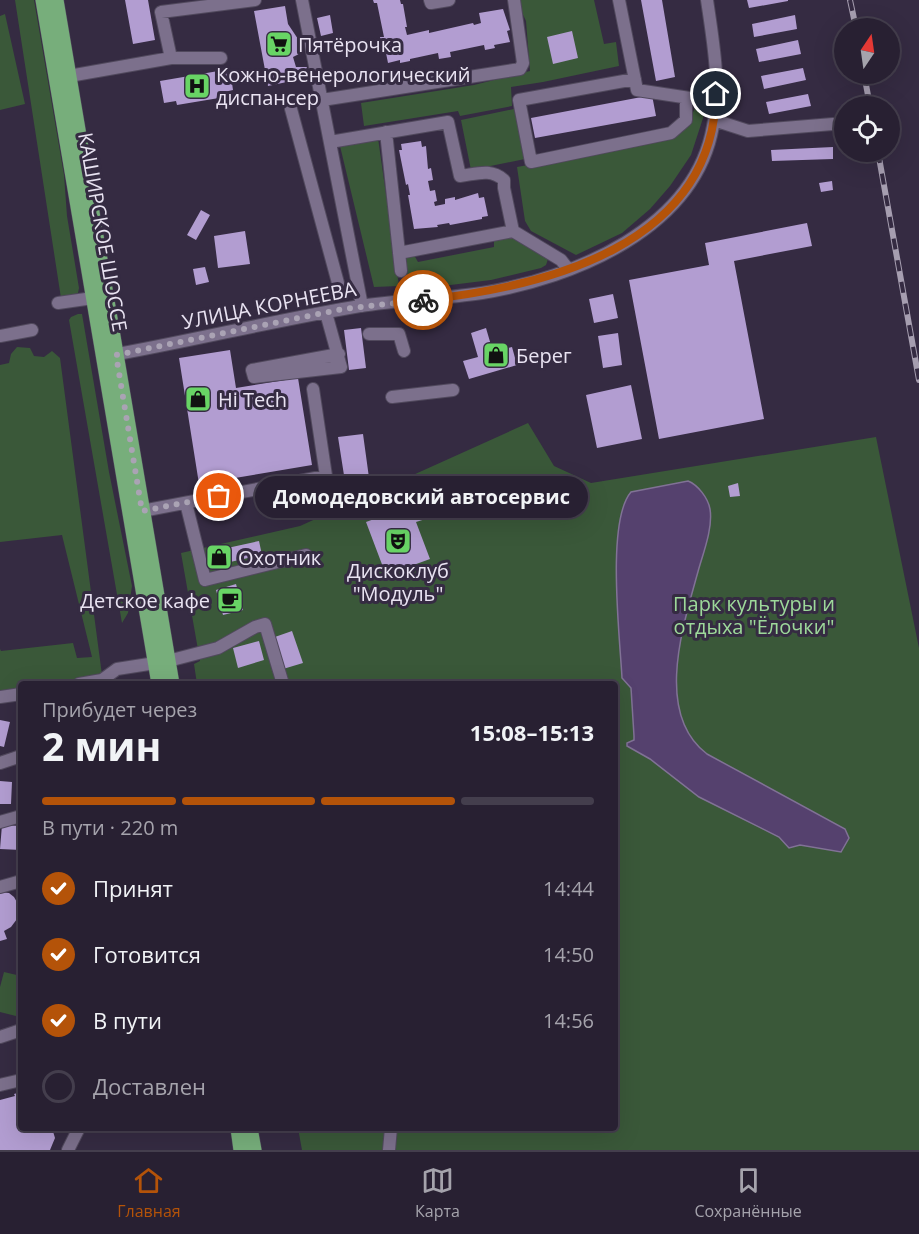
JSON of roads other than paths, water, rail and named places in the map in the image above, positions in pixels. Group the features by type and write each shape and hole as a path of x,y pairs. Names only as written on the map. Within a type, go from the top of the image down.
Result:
{"main road":[{"name":"КАШИРСКОЕ ШОССЕ","path":"43,0 93,298 110,356 142,511 162,662 159,681"},
{"name":"КАШИРСКОЕ ШОССЕ","path":"56,0 110,356 162,662 171,681"},
{"path":"239,1131 242,1150"},
{"path":"251,1131 254,1150"}],"street":[{"path":"171,58 160,6 255,0"},
{"path":"302,0 362,306"},
{"path":"430,0 430,3 449,0"},
{"path":"322,100 520,69 524,63 514,0"},
{"path":"619,0 637,90 716,102"},
{"name":"УЛИЦА КОРНЕЕВА","path":"110,356 362,306 484,293 568,269 621,247 649,227 669,208 687,186 704,156 714,120 716,102 715,55 707,0"},
{"path":"69,76 171,58 221,58"},
{"path":"635,79 519,100 531,162 670,134 686,120 686,99"},
{"path":"291,109 338,283"},
{"path":"714,120 748,131 833,124"},
{"path":"330,142 448,122 460,176 490,172 497,173 504,180 513,231"},
{"path":"386,132 401,271"},
{"path":"399,253 513,231 561,260 568,269"},
{"path":"58,303 93,298"},
{"path":"326,313 339,354 341,367 254,377 252,370 339,354"},
{"path":"0,336 32,330"},
{"path":"369,334 399,334 404,351"},
{"path":"142,511 326,476 313,389"},
{"path":"392,397 453,390"},
{"path":"186,503 205,580 306,555"},
{"path":"96,681 102,680 117,669 162,662 218,648 255,627 265,624 282,681"},
{"path":"0,697 18,694"},
{"path":"0,763 18,757"},
{"path":"0,822 18,817"},
{"path":"0,887 18,882"},
{"path":"0,1037 18,1031"},
{"path":"0,1085 18,1081"},
{"path":"68,1150 78,1131"},
{"path":"389,1150 391,1131"}],"railway":[{"path":"850,0 854,18"},
{"path":"866,84 868,96"},
{"path":"880,162 919,380"}],"place":[{"name":"Пятёрочка","path":"279,44"},
{"name":"Кожно-венерологический диспансер","path":"197,86"},
{"name":"Берег","path":"496,355"},
{"name":"Hi Tech","path":"198,399"},
{"name":"Домодедовский автосервис","path":"219,496"},
{"name":"Дискоклуб \"Модуль\"","path":"398,541"},
{"name":"Охотник","path":"219,557"},
{"name":"Детское кафе","path":"230,600"}],"park label":[{"name":"Парк культуры и отдыха \"Ёлочки\"","path":"754,614"}]}
